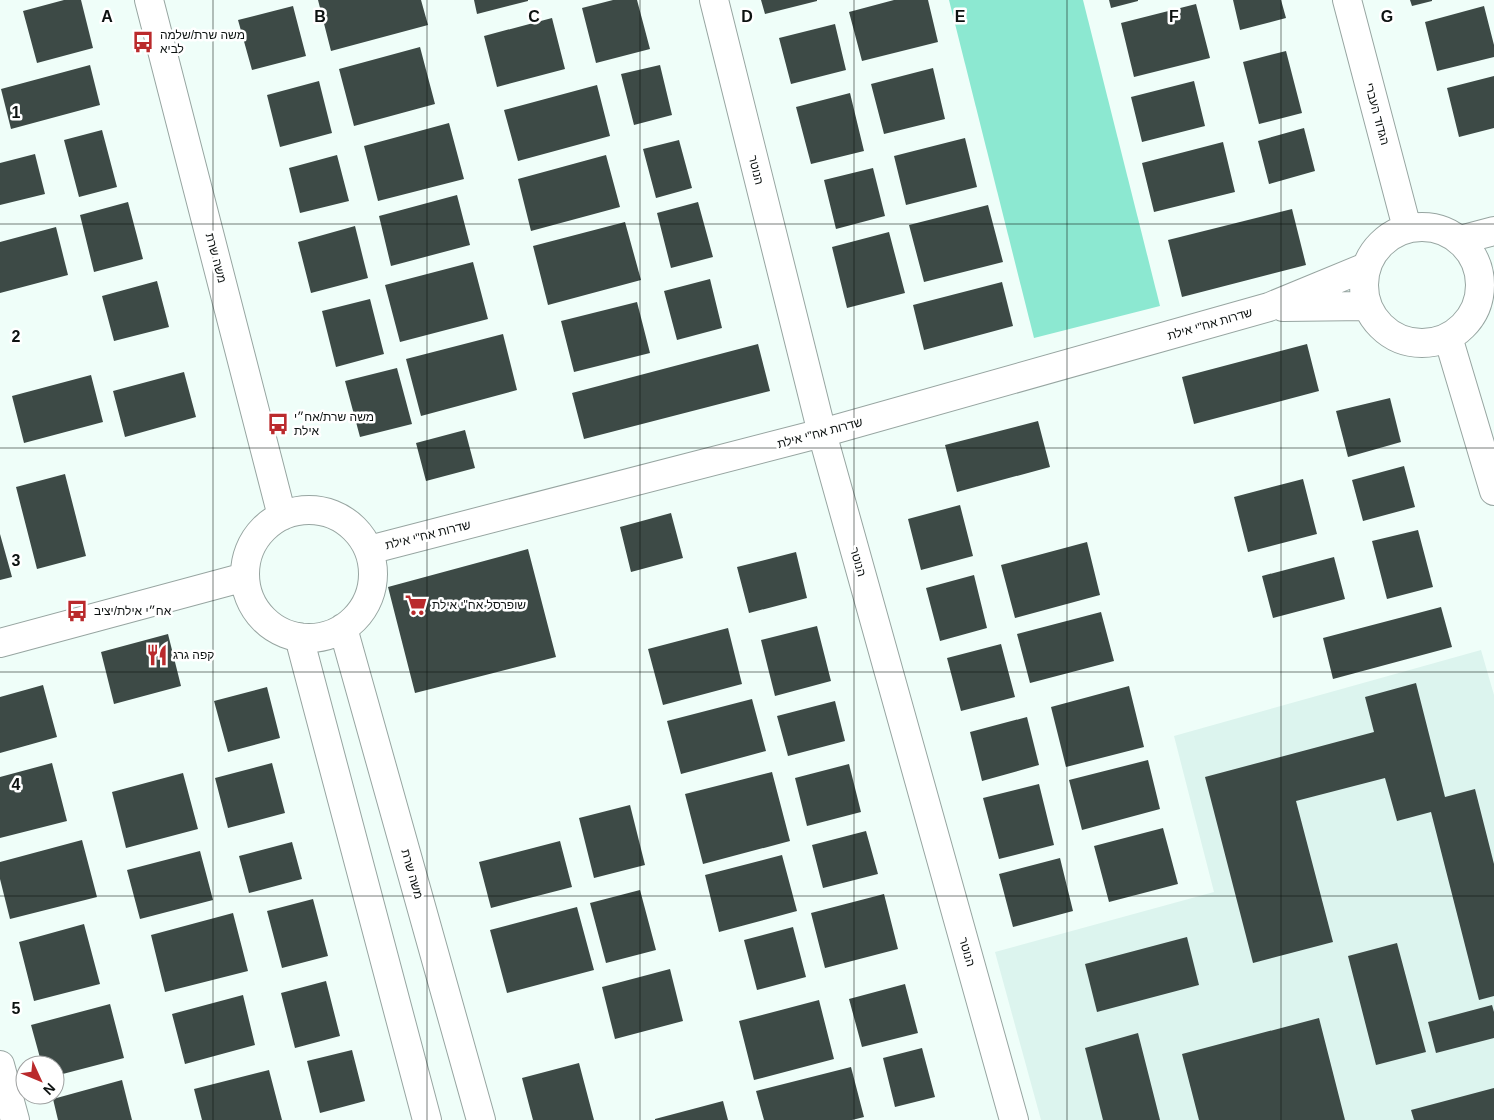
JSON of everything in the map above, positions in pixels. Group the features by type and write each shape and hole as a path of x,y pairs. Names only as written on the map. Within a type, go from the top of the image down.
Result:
{"street":[{"name":"משה שרת","path":"149,0 282,516"},
{"name":"הנוטר","path":"714,0 822,433 1014,1120"},
{"name":"הגדוד העברי","path":"1347,0 1407,228"},
{"path":"1426,226 1444,230 1460,240 1471,252 1478,266 1488,279 1473,314 1463,327 1448,338 1430,343 1410,343 1392,336 1377,323 1367,306 1363,287 1366,267 1375,250 1389,236 1407,228 1426,226"},
{"path":"1460,240 1494,231"},
{"name":"שדרות אח\"י אילת","path":"369,550 822,433 1269,307 1366,267"},
{"name":"שדרות אח\"י אילת","path":"1269,307 1367,306"},
{"path":"1448,338 1494,491"},
{"path":"308,510 333,514 355,528 369,550 373,572 370,594 360,613 343,628 329,635 314,638 299,637 282,632 267,623 256,610 248,594 245,577 246,562 251,548 258,534 282,516 308,510"},
{"path":"0,643 245,577"},
{"name":"משה שרת","path":"343,628 481,1120"},
{"path":"299,637 427,1120"},
{"path":"0,1065 15,1120"}],"shaded area":[{"path":"1481,650 1494,695 1494,1120 1041,1120 995,952 1214,892 1174,736"}],"green space":[{"path":"949,0 1083,0 1160,306 1034,338"}],"building":[{"path":"64,0 81,0 93,48 37,63 23,11"},
{"path":"318,0 421,0 428,25 331,51"},
{"path":"474,0 528,0 528,1 477,14"},
{"path":"613,0 637,0 650,49 596,63 582,8"},
{"path":"761,0 817,0 817,1 765,14"},
{"path":"894,0 928,0 938,42 862,61 849,12"},
{"path":"1109,0 1138,0 1138,1 1111,8"},
{"path":"1233,0 1281,0 1286,18 1240,30"},
{"path":"1410,0 1432,0 1432,1 1412,6"},
{"path":"1196,4 1210,58 1134,77 1121,23"},
{"path":"293,6 306,56 252,70 238,20"},
{"path":"1484,6 1494,45 1494,57 1437,71 1425,22"},
{"path":"552,18 565,69 497,87 484,36"},
{"path":"835,24 846,70 791,84 779,38"},
{"path":"420,47 435,104 354,126 339,69"},
{"path":"1286,51 1302,113 1259,124 1243,62"},
{"path":"90,65 100,105 11,129 1,89"},
{"path":"660,65 672,115 634,125 621,74"},
{"path":"933,68 945,119 884,134 871,84"},
{"path":"1494,76 1494,128 1459,137 1447,88"},
{"path":"319,81 332,133 280,147 267,95"},
{"path":"1194,81 1205,126 1142,142 1131,97"},
{"path":"597,85 610,136 518,161 504,110"},
{"path":"850,93 864,151 811,164 796,107"},
{"path":"449,123 464,179 378,201 364,146"},
{"path":"1304,128 1315,171 1269,184 1258,141"},
{"path":"102,130 117,187 79,197 64,140"},
{"path":"965,138 977,187 906,205 894,156"},
{"path":"679,140 692,188 656,198 643,149"},
{"path":"1223,142 1235,192 1154,212 1142,163"},
{"path":"35,154 45,194 0,205 0,163"},
{"path":"337,155 349,201 300,213 289,168"},
{"path":"606,155 620,207 531,231 518,179"},
{"path":"873,168 885,216 836,229 824,180"},
{"path":"457,195 470,245 391,266 379,216"},
{"path":"128,202 143,259 94,272 80,215"},
{"path":"698,202 713,257 671,268 657,213"},
{"path":"988,205 1003,262 924,282 909,225"},
{"path":"1292,209 1306,265 1182,297 1168,240"},
{"path":"625,222 641,280 548,305 533,246"},
{"path":"355,226 368,278 311,293 298,242"},
{"path":"56,227 68,275 0,293 0,242"},
{"path":"889,232 905,293 847,308 832,247"},
{"path":"473,262 488,319 400,342 385,285"},
{"path":"710,279 722,328 677,340 664,291"},
{"path":"157,281 169,327 114,341 102,296"},
{"path":"1002,282 1013,326 924,350 913,305"},
{"path":"370,299 384,354 336,367 322,311"},
{"path":"637,302 650,353 574,372 561,321"},
{"path":"503,334 517,390 421,416 406,359"},
{"path":"758,344 770,391 584,439 572,393"},
{"path":"1307,344 1319,391 1194,424 1182,377"},
{"path":"397,368 412,424 360,437 345,381"},
{"path":"184,372 196,417 125,437 113,391"},
{"path":"91,375 103,422 24,443 12,396"},
{"path":"1390,398 1401,442 1348,457 1336,411"},
{"path":"1038,421 1050,467 957,492 945,445"},
{"path":"465,430 475,468 426,481 416,443"},
{"path":"1404,466 1415,507 1363,521 1352,480"},
{"path":"65,474 86,556 37,569 16,487"},
{"path":"1303,479 1317,534 1248,552 1234,497"},
{"path":"960,505 973,556 921,570 908,519"},
{"path":"671,513 683,558 631,572 620,527"},
{"path":"1418,530 1433,587 1387,599 1372,541"},
{"path":"0,534 12,577 0,580"},
{"path":"1087,542 1100,595 1015,618 1001,565"},
{"path":"528,549 556,657 415,693 388,587"},
{"path":"796,552 807,598 749,613 737,567"},
{"path":"1334,557 1345,599 1273,618 1262,576"},
{"path":"974,575 987,628 940,641 926,588"},
{"path":"1441,607 1452,647 1333,679 1323,638"},
{"path":"1101,612 1114,661 1030,683 1017,634"},
{"path":"817,626 831,681 775,696 761,640"},
{"path":"728,628 742,684 663,705 648,649"},
{"path":"168,634 181,686 114,704 101,652"},
{"path":"1001,644 1015,697 961,711 947,658"},
{"path":"1416,683 1445,797 1475,789 1494,864 1494,996 1479,1000 1431,812 1397,821 1385,778 1296,801 1333,942 1253,963 1205,777 1374,732 1365,697"},
{"path":"43,685 57,737 0,753 0,697"},
{"path":"1129,686 1144,747 1066,767 1051,707"},
{"path":"267,687 280,738 228,752 214,701"},
{"path":"752,699 766,751 681,774 667,721"},
{"path":"835,701 845,741 788,756 777,716"},
{"path":"1027,717 1039,765 982,781 970,732"},
{"path":"1148,760 1160,809 1082,830 1069,780"},
{"path":"52,763 67,821 0,838 0,777"},
{"path":"272,763 285,813 228,828 215,778"},
{"path":"849,764 861,812 807,826 795,778"},
{"path":"772,772 790,841 703,864 685,794"},
{"path":"183,773 198,829 126,848 112,792"},
{"path":"1039,784 1054,845 999,859 983,798"},
{"path":"630,805 645,865 594,878 579,818"},
{"path":"1163,828 1178,884 1109,902 1094,846"},
{"path":"866,831 878,874 823,888 812,845"},
{"path":"82,840 97,897 10,919 0,879 0,862"},
{"path":"560,841 572,887 491,908 479,862"},
{"path":"292,842 302,879 249,893 239,856"},
{"path":"200,851 213,900 140,919 127,870"},
{"path":"782,855 797,911 719,932 705,875"},
{"path":"1060,858 1073,911 1013,927 999,874"},
{"path":"640,890 656,950 606,963 590,903"},
{"path":"884,894 898,949 825,968 811,913"},
{"path":"313,899 328,956 282,968 267,911"},
{"path":"577,907 594,970 507,993 490,930"},
{"path":"233,913 248,971 165,992 151,935"},
{"path":"84,924 100,984 34,1001 19,942"},
{"path":"793,927 806,977 757,990 744,940"},
{"path":"1187,937 1199,985 1097,1012 1085,964"},
{"path":"1397,943 1426,1052 1376,1065 1348,956"},
{"path":"670,969 683,1021 615,1039 602,987"},
{"path":"326,981 340,1036 295,1048 281,993"},
{"path":"905,984 918,1033 862,1047 849,999"},
{"path":"243,995 255,1045 185,1064 172,1014"},
{"path":"819,1000 834,1059 754,1080 739,1021"},
{"path":"110,1004 124,1058 65,1073 65,1055 39,1055 31,1025"},
{"path":"1492,1005 1494,1012 1494,1038 1436,1053 1428,1022"},
{"path":"1319,1018 1345,1120 1199,1120 1182,1054"},
{"path":"1138,1033 1160,1120 1103,1120 1085,1048"},
{"path":"922,1048 935,1097 895,1107 883,1058"},
{"path":"352,1050 365,1101 320,1113 307,1061"},
{"path":"579,1063 594,1120 533,1120 522,1078"},
{"path":"851,1067 864,1117 852,1120 764,1120 756,1091"},
{"path":"269,1070 282,1120 202,1120 194,1089"},
{"path":"122,1080 132,1120 58,1120 54,1105 65,1105 65,1096"},
{"path":"1494,1088 1494,1120 1414,1120 1411,1110"},
{"path":"723,1101 728,1120 655,1120 655,1119"}],"place":[{"name":"משה שרת/שלמה לביא","path":"143,42"},
{"name":"משה שרת/אח״י אילת","path":"278,424"},
{"name":"שופרסל אח\"י אילת","path":"416,605"},
{"name":"אח״י אילת/יציב","path":"77,611"},
{"name":"קפה גרג","path":"157,655"}]}
